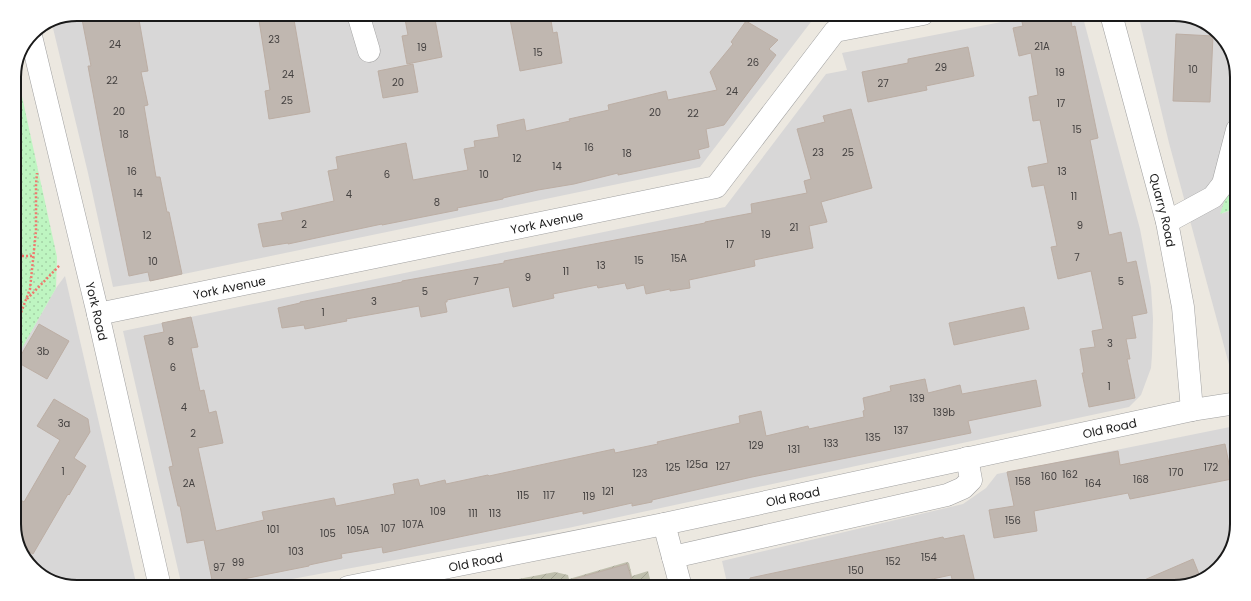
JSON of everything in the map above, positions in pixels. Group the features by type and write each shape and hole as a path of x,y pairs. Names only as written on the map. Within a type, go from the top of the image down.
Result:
{"street":[{"path":"360,21 368,51"},
{"name":"York Avenue","path":"98,314 716,187 835,31 887,21"},
{"name":"Quarry Road","path":"1113,21 1167,222 1183,307 1192,410"},
{"name":"York Road","path":"33,43 98,314 158,580"},
{"path":"1167,222 1213,197 1223,184 1230,157"},
{"name":"Old Road","path":"383,580 664,524 1192,410 1230,404"},
{"path":"673,557 947,495 963,488 971,480 967,458"},
{"path":"664,524 679,580"}],"path":[{"path":"21,313 30,288 34,256 36,231 36,184 38,171"},
{"path":"21,256 34,256"},
{"path":"26,300 61,264"}],"shaded area":[{"path":"812,21 700,167 150,281 113,287 88,173 53,27 66,22"},
{"path":"1006,21 1084,21 1140,229 1151,287 1153,319 1151,368 1141,395 1129,407 568,528 287,580 180,580 123,331 725,207 826,74 847,70 842,53"},
{"path":"1140,21 1181,21 1205,30 1221,46 1229,66 1230,186 1221,214 1230,211 1230,368 1169,143"},
{"path":"65,276 135,580 77,580 59,577 46,571 35,561 27,549 22,535 21,350 56,288"},
{"path":"1230,427 1229,535 1221,555 1211,566 1195,576 1181,580 726,580 722,561 963,504 986,488 997,474"},
{"path":"627,562 629,563 632,576 648,571 650,580 513,580 555,572 568,575 569,579"}],"green space":[{"path":"21,92 57,257 56,288 21,350"},
{"path":"1230,185 1230,210 1220,214"}],"building":[{"path":"82,21 139,21 148,71 141,72 148,105 144,106 156,177 160,177 182,274 150,281 148,272 129,276 88,66 91,66"},
{"path":"259,21 294,21 310,112 269,119 265,91 270,90"},
{"path":"405,21 435,21 442,57 407,64 402,36 408,35"},
{"path":"510,21 551,21 553,33 557,32 562,63 520,71"},
{"path":"746,21 778,40 769,49 776,55 724,125 706,129 709,147 698,150 700,158 538,190 457,208 458,210 288,244 263,247 258,224 283,220 281,213 334,201 328,171 338,169 336,157 406,143 413,180 468,170 464,149 475,147 474,141 499,137 497,125 524,119 526,131 609,110 608,105 666,91 668,100 717,90 710,72 733,44 731,42"},
{"path":"1022,21 1071,21 1072,27 1075,26 1098,138 1090,140 1109,235 1121,232 1127,263 1136,261 1147,313 1132,316 1136,338 1126,339 1130,359 1127,359 1135,398 1089,407 1082,373 1084,373 1080,349 1095,347 1092,331 1103,329 1091,271 1058,279 1051,247 1057,246 1044,185 1032,187 1028,167 1048,163 1040,120 1033,121 1029,97 1038,95 1031,53 1019,56 1013,28 1023,26"},
{"path":"1176,34 1212,36 1210,102 1173,101"},
{"path":"968,47 974,76 926,86 927,90 868,102 862,72 908,63 908,59"},
{"path":"413,64 418,92 383,98 378,71"},
{"path":"851,109 872,188 821,202 827,222 809,226 813,248 754,260 755,266 689,280 690,288 670,291 670,289 646,294 644,285 627,289 625,283 598,288 597,285 553,294 554,298 513,307 509,287 447,300 447,302 445,302 447,312 421,317 419,306 346,319 347,321 305,329 304,325 282,328 278,308 300,302 752,213 751,204 807,193 804,181 811,179 797,129 825,122 823,116"},
{"path":"1024,307 1029,329 954,345 949,323"},
{"path":"191,317 198,347 191,348 200,391 204,390 209,413 216,411 223,443 198,448 216,531 264,520 262,512 334,498 336,506 395,494 393,484 418,479 420,486 445,480 446,484 614,449 615,453 658,444 657,442 740,423 739,416 761,411 766,436 808,426 809,429 864,417 863,411 865,410 863,398 891,391 890,386 925,379 928,393 960,385 962,394 1036,380 1041,406 968,421 971,433 752,477 652,500 652,502 632,506 632,503 583,514 583,511 383,553 382,547 341,554 342,558 238,580 212,580 204,540 187,543 180,506 178,506 169,467 173,466 144,336 164,332 162,323"},
{"path":"39,324 69,341 47,379 21,364 21,355"},
{"path":"54,399 88,419 90,432 74,458 86,466 33,554 28,551 22,535 21,500 24,502 60,440 37,426"},
{"path":"1225,444 1230,469 1230,479 1130,499 1128,493 1034,511 1037,531 994,538 989,510 1014,506 1007,472 1118,451 1120,465"},
{"path":"964,535 974,580 952,580 951,575 928,580 750,580 750,578 943,537 944,539"},
{"path":"1193,559 1199,574 1181,580 1144,580"},
{"path":"627,564 632,580 571,580"}]}
